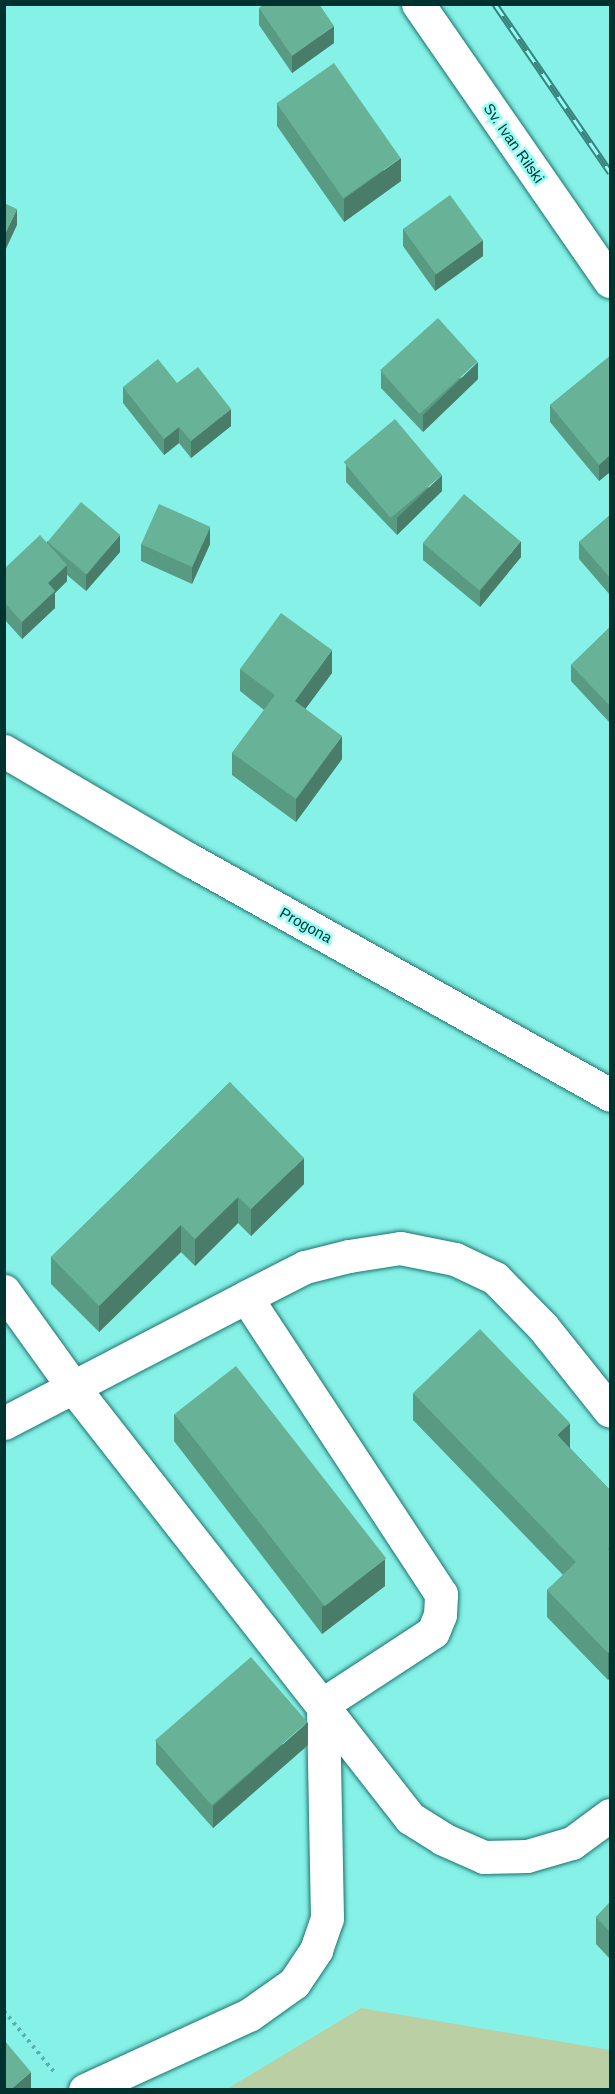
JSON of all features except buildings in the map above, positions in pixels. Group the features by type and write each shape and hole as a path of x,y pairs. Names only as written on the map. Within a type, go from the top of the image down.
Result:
{"street":[{"name":"Sv. Ivan Rilski","path":"418,4 610,281"},
{"name":"Progona","path":"4,751 190,860 610,1095"},
{"path":"4,1423 305,1267 349,1256 400,1248 454,1259 495,1278 543,1327 610,1411"},
{"path":"4,1291 73,1387 410,1818 443,1839 484,1857 527,1856 572,1843 610,1815"},
{"path":"246,1297 441,1594 440,1615 433,1632 323,1704"},
{"path":"73,2085 249,2015 294,1983 316,1950 327,1918 323,1704"}],"path":[{"path":"4,2011 73,2085"}],"green space":[{"path":"361,2008 610,2050 610,2089 227,2089"}],"railway":[{"path":"495,4 610,172"}]}
